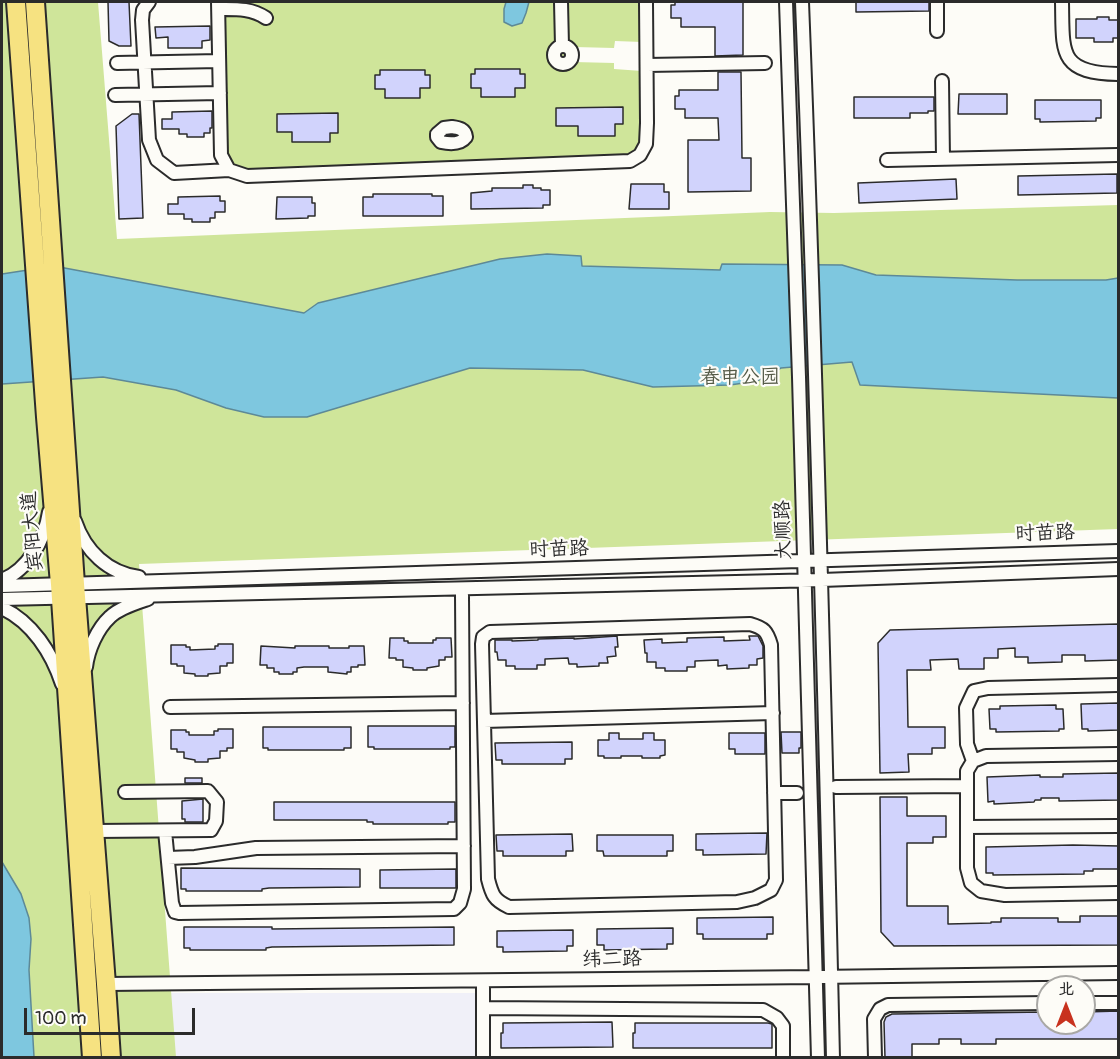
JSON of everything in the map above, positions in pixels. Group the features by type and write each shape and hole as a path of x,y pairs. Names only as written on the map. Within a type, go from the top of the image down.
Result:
{"highway":[{"name":"宾阳大道","path":"16,2 64,417 61,494 68,590 68,703 93,1058"},
{"name":"宾阳大道","path":"35,2 46,417 61,494"},
{"name":"宾阳大道","path":"68,590 84,692 111,1058"}],"street":[{"path":"149,2 143,10 146,95 149,140 157,160 174,173 229,171 247,176 630,161 640,154 646,144 646,2"},
{"path":"561,2 562,46"},
{"name":"大顺路","path":"786,2 818,1058"},
{"name":"大顺路","path":"802,2 816,375 833,1058"},
{"path":"937,2 937,31"},
{"path":"1062,2 1063,43 1066,55 1074,65 1088,71 1119,74"},
{"path":"229,171 221,155 218,5 258,13 266,18"},
{"path":"117,63 219,61"},
{"path":"647,65 765,63"},
{"path":"942,81 943,159"},
{"path":"115,95 220,93"},
{"path":"887,160 1119,155"},
{"path":"2,580 10,577 25,563 39,545 61,494"},
{"path":"61,494 88,549 104,563 127,575 167,588"},
{"name":"时苗路","path":"167,588 1119,551"},
{"name":"时苗路","path":"2,586 68,590 822,580 1119,569"},
{"path":"84,692 87,660 94,638 110,616 167,588"},
{"name":"时苗路","path":"2,598 68,590"},
{"path":"165,831 172,903 175,912 179,914 454,909 460,903 464,889 462,595"},
{"path":"2,608 13,613 30,628 44,646 55,665 68,703"},
{"path":"624,623 750,624 762,628 768,634 771,645 773,713 776,880 771,890 755,898 737,902 509,907 499,903 491,893 488,879 482,644 483,637 490,632 624,623"},
{"path":"973,761 967,744 966,708 974,691 988,688 1119,685"},
{"path":"170,706 463,704"},
{"path":"484,721 773,713"},
{"path":"1119,754 986,756 973,761 967,771 967,868 971,883 981,891 1005,895 1119,893"},
{"path":"836,787 967,786"},
{"path":"94,831 211,830 216,821 217,801 208,791 125,792"},
{"path":"774,793 797,793"},
{"path":"967,827 1119,826"},
{"path":"168,858 195,857 256,848 464,846"},
{"name":"纬二路","path":"106,984 1119,973"},
{"path":"483,987 483,1058"},
{"path":"875,1058 874,1019 880,1009 888,1005 1036,1003"},
{"path":"1096,1003 1119,1003"},
{"path":"483,1008 763,1010 777,1018 783,1026 783,1058"}],"shaded area":[{"path":"158,993 483,993 483,1057 163,1057"}],"green space":[{"name":"春申公园","path":"2,2 98,2 117,239 770,212 834,213 1118,205 1118,529 139,564 176,1057 2,1058"},
{"path":"223,2 641,2 642,42 615,41 614,48 575,47 574,62 614,63 614,69 642,71 641,143 636,153 628,158 249,172 233,167 225,153"}],"water":[{"path":"506,2 529,2 522,23 512,26 504,22"},
{"path":"547,254 581,256 582,266 720,270 722,264 842,265 876,275 1017,280 1118,278 1118,398 860,385 852,362 781,368 757,381 730,385 653,387 583,370 470,368 307,417 264,417 226,408 176,390 103,377 2,384 2,274 54,266 304,313 318,303 500,259"},
{"path":"2,862 21,894 29,918 31,939 29,970 34,1057 2,1057"}],"building":[{"path":"108,2 129,2 131,46 119,46 109,41"},
{"path":"675,2 743,2 743,55 715,56 715,27 681,27 681,18 671,18 671,5 675,5"},
{"path":"856,2 929,2 929,11 856,12"},
{"path":"1097,17 1119,20 1119,38 1113,38 1113,42 1094,42 1094,38 1076,38 1076,19 1097,19"},
{"path":"210,26 210,40 202,41 202,48 168,48 168,37 156,38 155,27"},
{"path":"475,69 520,69 520,74 525,74 525,88 515,88 515,97 481,97 481,88 471,88 471,74 475,74"},
{"path":"380,70 425,70 425,75 430,75 430,88 420,88 420,98 385,98 385,89 375,89 375,75 380,75"},
{"path":"718,72 741,72 742,158 751,158 751,191 688,192 688,140 719,140 718,118 685,118 685,109 675,109 675,96 679,96 679,90 718,90"},
{"path":"959,94 1007,94 1007,114 958,114"},
{"path":"854,97 934,97 934,111 910,113 910,118 854,118"},
{"path":"1035,100 1101,100 1101,118 1096,118 1096,121 1040,122 1040,119 1035,119"},
{"path":"623,107 623,124 615,124 615,136 578,136 578,126 556,126 556,108"},
{"path":"212,111 212,128 210,128 210,133 204,133 204,137 187,137 187,134 179,134 179,129 162,129 162,119 172,119 172,112"},
{"path":"338,113 338,133 330,133 330,142 292,142 292,132 277,132 277,114"},
{"path":"132,114 139,114 143,218 119,219 116,126"},
{"path":"1117,174 1117,193 1018,195 1018,176"},
{"path":"956,179 957,199 859,203 858,183"},
{"path":"631,184 664,184 664,192 669,192 669,209 629,209"},
{"path":"523,185 533,185 533,188 550,190 550,205 543,205 543,208 471,209 471,193 492,191 492,188 523,188"},
{"path":"373,194 443,196 443,216 363,216 363,197 373,197"},
{"path":"220,196 220,201 225,201 225,212 215,212 215,218 210,218 210,222 192,222 192,219 184,219 184,214 168,214 168,204 178,204 178,197"},
{"path":"277,197 312,197 312,203 315,203 315,216 276,219"},
{"path":"1119,624 1119,660 1085,661 1085,655 1062,655 1062,662 1028,663 1028,657 1015,657 1015,648 998,649 998,658 984,658 984,669 959,669 958,659 930,660 931,670 907,670 908,727 945,727 945,748 932,748 932,754 908,754 909,772 880,773 878,643 890,630"},
{"path":"617,636 616,656 607,657 608,663 599,663 599,666 577,667 577,664 569,664 568,658 545,659 545,665 537,665 537,669 515,669 515,666 506,666 506,660 498,660 497,652 495,652 495,640"},
{"path":"749,636 758,636 763,646 763,658 757,659 757,665 749,665 749,668 727,669 727,665 718,666 718,660 695,661 695,667 687,667 687,671 665,671 665,668 656,668 656,662 647,662 647,653 645,653 644,640 662,639 662,643 687,642 687,638 724,637 724,641 750,640"},
{"path":"390,638 404,638 404,641 408,643 433,643 436,638 451,638 452,657 439,660 439,666 427,668 427,670 403,667 403,660 389,658"},
{"path":"218,644 233,644 233,663 220,666 220,673 195,676 195,674 184,673 184,666 171,664 171,645 186,645 190,647 190,650 215,649"},
{"path":"261,646 349,648 349,646 364,646 365,665 351,667 351,672 347,674 328,672 328,667 304,667 297,668 297,672 293,674 279,674 279,672 274,672 274,668 260,665"},
{"path":"1119,703 1119,730 1088,731 1088,729 1082,729 1081,704"},
{"path":"1056,705 1056,709 1063,709 1064,729 1059,729 1059,731 996,732 996,729 990,729 989,709 1000,709 1000,706"},
{"path":"368,726 455,726 455,747 450,747 450,749 374,749 374,747 368,747"},
{"path":"263,727 351,727 351,748 344,748 344,750 268,750 268,748 263,748"},
{"path":"233,729 233,748 220,751 220,758 208,759 208,762 195,762 195,760 184,758 184,752 171,749 171,730 186,730 189,735 214,735 214,731"},
{"path":"781,732 801,732 799,753 782,753"},
{"path":"609,733 619,733 619,739 643,739 643,733 654,733 654,740 665,740 665,755 660,758 621,756 621,758 604,758 604,756 598,756 598,740 609,740"},
{"path":"729,733 765,733 765,754 735,754 735,749 729,749"},
{"path":"572,742 572,759 565,759 565,764 502,764 502,760 496,760 495,743"},
{"path":"1119,773 1119,800 1059,801 1059,798 1041,798 1034,802 994,804 994,801 988,802 987,777 1040,775 1040,777 1063,777 1063,774"},
{"path":"185,778 202,778 202,783 185,783"},
{"path":"880,797 907,797 907,816 946,816 946,837 933,837 933,843 907,843 907,906 948,906 948,924 1001,922 1001,918 1058,918 1058,922 1080,922 1080,916 1119,916 1119,945 894,946 881,932"},
{"path":"203,799 203,822 185,822 185,819 182,819 182,801"},
{"path":"274,802 455,802 455,822 448,822 448,824 373,824 367,820 274,820"},
{"path":"767,833 766,854 703,855 703,850 696,850 696,834"},
{"path":"572,834 573,851 566,851 566,856 503,856 503,851 497,851 496,835"},
{"path":"597,835 673,835 673,851 667,851 667,856 604,856 603,851 597,851"},
{"path":"1119,846 1119,869 1093,869 1093,871 1084,871 1084,874 993,875 993,873 986,873 986,847"},
{"path":"181,868 360,869 360,887 186,891 186,889 181,889"},
{"path":"456,869 456,888 380,888 380,870"},
{"path":"773,917 773,934 767,934 767,939 703,939 703,934 697,934 697,918"},
{"path":"184,927 272,927 272,929 454,927 454,945 190,950 190,948 184,948"},
{"path":"673,928 673,944 667,944 667,949 604,950 604,945 597,945 597,929"},
{"path":"573,930 573,946 567,946 567,951 503,952 503,947 497,947 497,931"},
{"path":"1119,1011 1119,1039 996,1039 996,1044 961,1044 961,1039 939,1039 939,1044 912,1044 912,1058 885,1058 884,1022 886,1017 892,1014 1036,1012 1036,1035 1096,1035 1096,1012"},
{"path":"612,1022 613,1047 501,1048 503,1023"},
{"path":"635,1023 768,1023 772,1024 772,1048 633,1048"}]}
